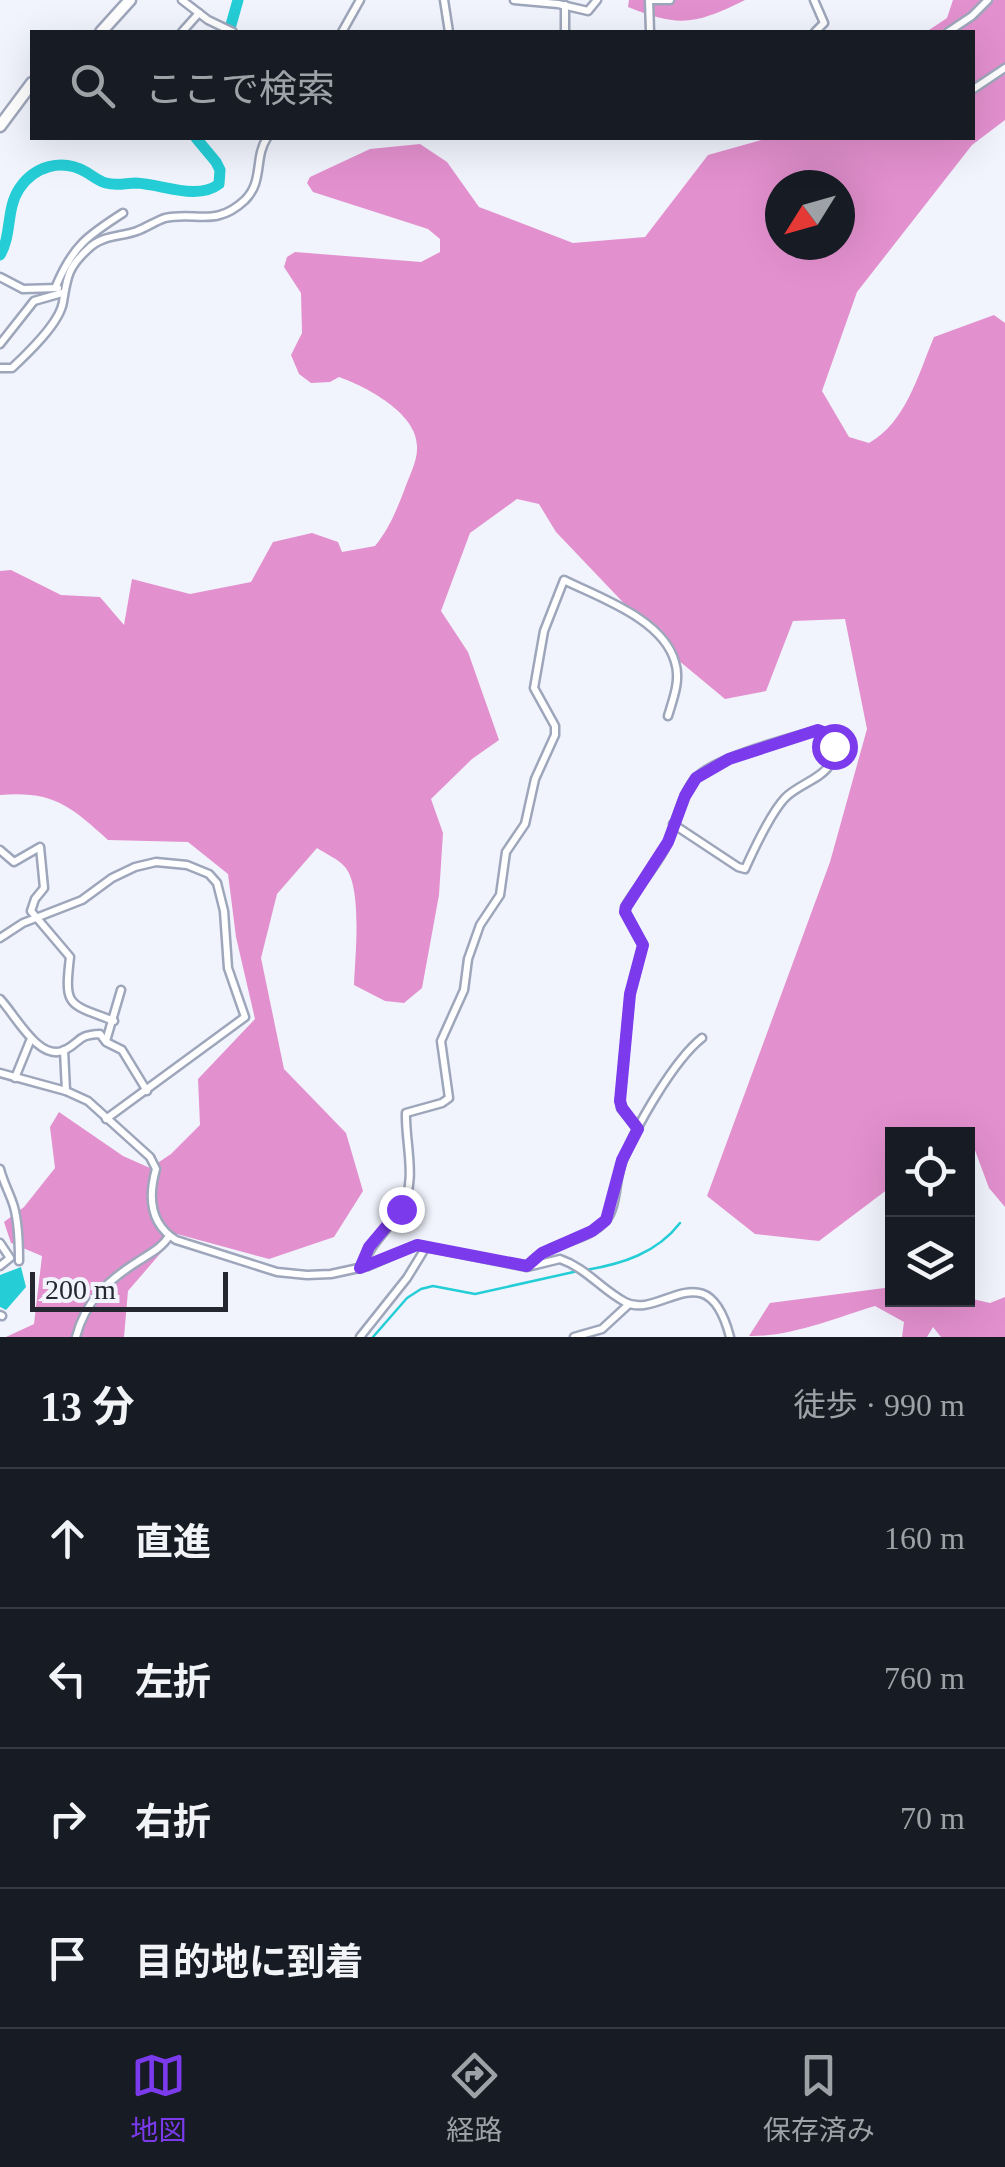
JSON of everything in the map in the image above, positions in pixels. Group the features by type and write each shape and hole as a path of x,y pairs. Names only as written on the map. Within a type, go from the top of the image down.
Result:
{"main road":[{"path":"103,30 130,0"},
{"path":"0,126 30,89"}],"street":[{"path":"182,0 227,30"},
{"path":"343,30 360,0"},
{"path":"444,0 449,30"},
{"path":"514,0 588,11 596,0"},
{"path":"650,30 650,0 670,0"},
{"path":"814,0 824,23 817,30"},
{"path":"951,30 988,0"},
{"path":"565,6 565,30"},
{"path":"184,30 199,13"},
{"path":"975,88 1005,68"},
{"path":"0,344 34,301 59,290 74,264 99,240 134,232 167,218 214,218 244,201 255,188 266,140"},
{"path":"0,368 12,368 44,334 63,302 59,290 67,260 84,237 123,213"},
{"path":"0,277 23,289 59,290"},
{"path":"360,1268 369,1247 401,1209 407,1193 406,1113 449,1098 442,1041 464,990 468,960 480,925 500,895 506,852 526,824 535,779 555,735 555,726 534,688 544,630 564,580 632,615 660,636 671,652 678,675 668,716"},
{"path":"638,1129 620,1101 630,994 643,945 625,912 639,884 668,842 673,824 696,778 712,767 808,732 826,733 834,746 823,773 784,799 745,868 738,868 673,824"},
{"path":"0,850 14,862 40,848 44,888 31,911 70,958 66,994 114,1021"},
{"path":"0,938 36,918 82,900 123,872 156,862 187,865 209,874 217,883 224,911 228,968 245,1017 106,1119"},
{"path":"106,1042 121,990"},
{"path":"0,999 30,1041 53,1052 64,1050 82,1035 100,1034 122,1050 147,1091"},
{"path":"527,1266 542,1253 592,1231 606,1220 622,1160 638,1129 688,1048 702,1038"},
{"path":"14,1078 30,1041"},
{"path":"64,1050 66,1091"},
{"path":"0,1073 66,1091 88,1102 150,1157 156,1169 152,1184 154,1218 169,1236 277,1272 331,1274 360,1268 417,1245 527,1266 552,1259 571,1263 628,1304 697,1292 716,1307 730,1337"},
{"path":"0,1168 20,1240 19,1261"},
{"path":"76,1337 88,1304 122,1271 165,1244 169,1236"},
{"path":"0,1243 10,1258 0,1266"},
{"path":"360,1337 407,1278 426,1246"},
{"path":"574,1337 602,1329 628,1304"}],"shaded area":[{"path":"629,0 745,0 700,18 675,20 628,7"},
{"path":"953,0 1005,0 1005,120 972,145 857,292 822,391 849,437 869,443 902,410 934,337 994,315 1005,323 1005,1207 989,1188 975,1150 975,1127 885,1127 885,1191 819,1241 755,1234 707,1196 830,862 867,729 845,619 793,621 766,691 725,699 678,660 556,532 539,504 517,499 470,533 441,611 468,652 499,740 472,759 431,799 443,833 439,895 422,988 404,1003 385,1001 354,985 354,889 344,866 317,848 277,894 261,958 284,1069 346,1133 363,1191 334,1237 269,1259 177,1234 128,1291 124,1337 6,1337 34,1324 42,1256 11,1243 4,1222 24,1207 55,1168 50,1127 59,1112 123,1156 150,1168 171,1154 200,1125 198,1079 255,1019 236,937 228,874 188,842 108,840 60,803 19,794 0,795 0,571 11,570 61,595 100,597 124,625 132,579 190,594 251,582 273,542 312,533 338,542 342,552 375,546 392,520 413,469 417,452 415,434 388,402 362,387 339,377 330,382 311,383 299,374 291,355 302,333 301,293 284,267 287,257 295,252 421,262 440,252 440,239 428,229 313,192 307,183 310,177 370,149 420,144 447,162 479,207 573,243 645,237 708,155 761,140 975,140 975,30 929,30 947,18"},
{"path":"885,1288 885,1307 975,1307 975,1300 990,1303 1005,1297 1005,1337 941,1337 933,1327 927,1337 902,1337 904,1322 875,1306 797,1330 749,1336 770,1303"}],"water":[{"path":"21,1267 26,1287 6,1310 0,1307 0,1275"}],"waterway":[{"path":"230,30 238,0"},
{"path":"0,255 15,197 25,181 40,170 68,166 110,184 136,183 200,191 219,184 220,170 198,140"},
{"path":"586,1270 638,1256 661,1242 680,1223"},
{"path":"373,1337 407,1298 421,1289 433,1286 475,1294 578,1271"}],"route":[{"path":"401,1209 369,1247 360,1268 417,1245 527,1266 533,1258 592,1231 606,1220 622,1160 638,1129 620,1101 630,994 643,945 626,907 668,842 696,778 729,759 818,730 826,733 834,746"}]}
